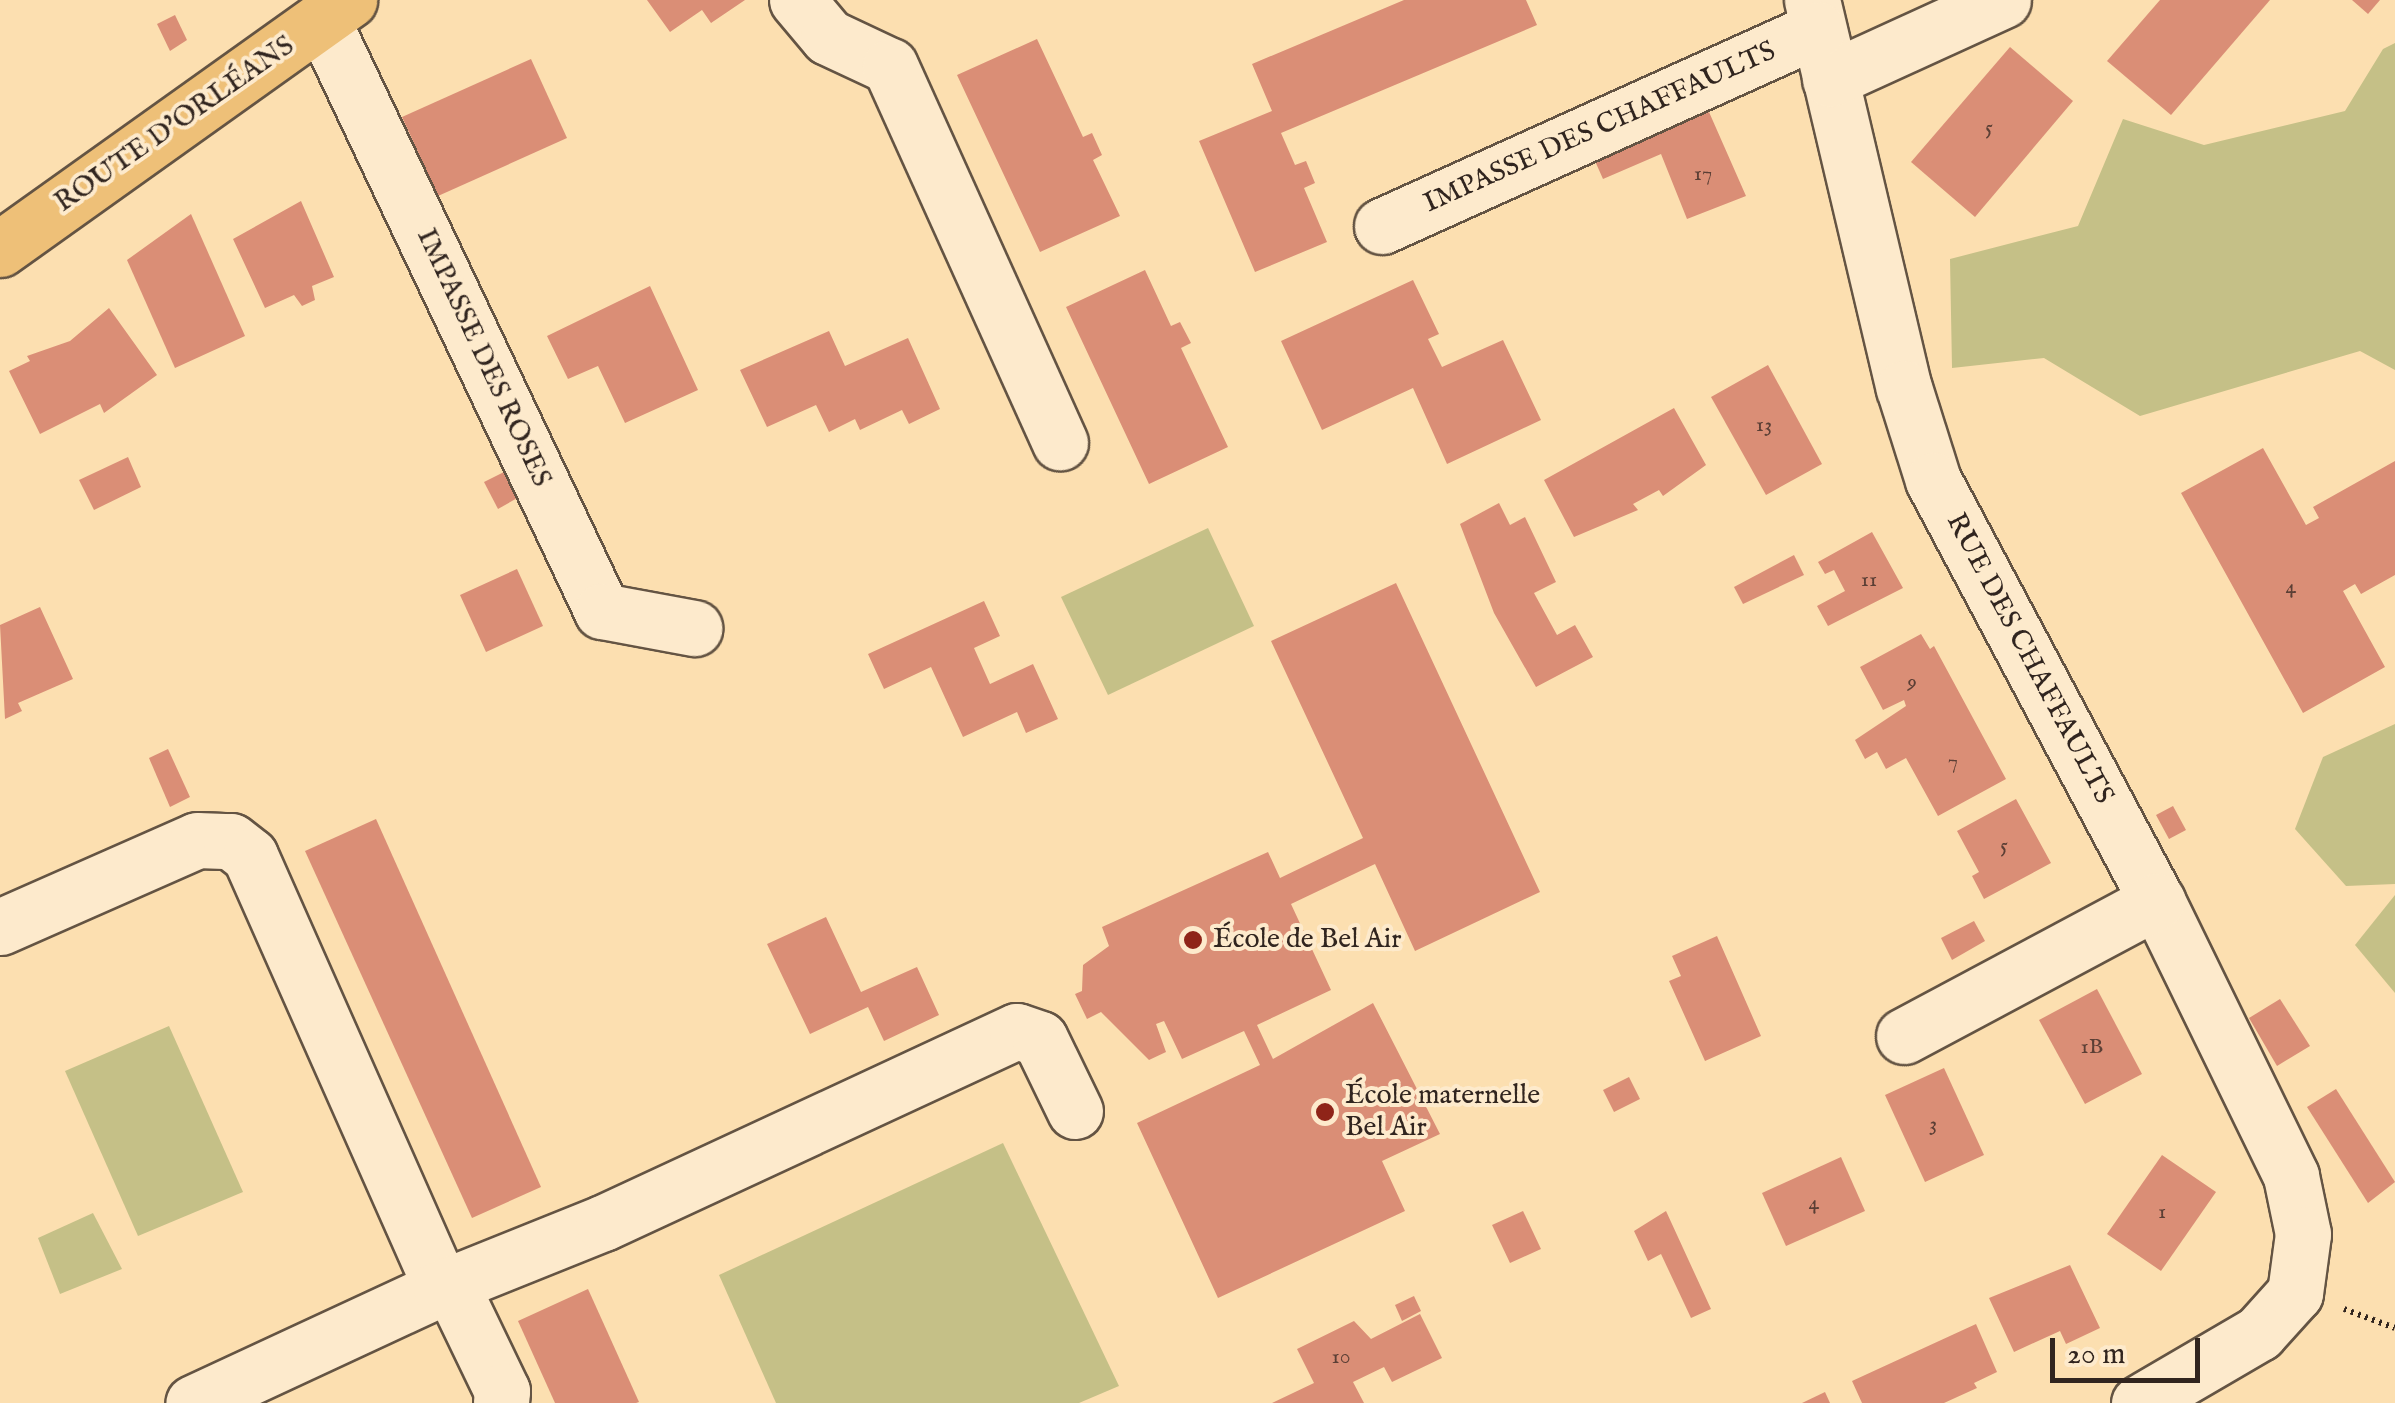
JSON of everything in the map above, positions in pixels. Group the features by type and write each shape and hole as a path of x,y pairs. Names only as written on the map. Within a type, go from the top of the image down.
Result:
{"main road":[{"name":"ROUTE D'ORLÉANS","path":"0,249 336,10"}],"street":[{"path":"797,0 804,16 828,37 890,66 1060,442"},
{"name":"IMPASSE DES CHAFFAULTS","path":"1382,226 1820,36 2003,0"},
{"name":"IMPASSE DES ROSES","path":"336,10 602,611 694,628"},
{"name":"RUE DES CHAFFAULTS","path":"1820,36 1904,388 1933,480 2157,901 2291,1176 2303,1234 2296,1292 2259,1333 2139,1403"},
{"path":"0,927 197,840 231,840 250,856 446,1286 502,1391 500,1403"},
{"path":"1904,1036 2157,901"},
{"path":"192,1403 266,1388 446,1286 603,1223 1017,1032 1040,1039 1075,1111"}],"shaded area":[{"path":"2395,43 2395,370 2360,351 2140,416 2044,358 1952,368 1950,259 2078,226 2123,119 2204,145 2345,111 2383,49"},
{"path":"1208,528 1254,626 1108,695 1061,597"},
{"path":"2395,724 2395,884 2346,886 2295,829 2323,757"},
{"path":"2395,895 2395,993 2355,945"},
{"path":"169,1026 243,1192 138,1236 65,1071"},
{"path":"1003,1143 1119,1386 1079,1403 776,1403 719,1275"},
{"path":"93,1213 122,1269 60,1294 38,1238"}],"building":[{"path":"647,0 745,0 711,23 702,10 670,32"},
{"path":"1404,0 1526,0 1537,25 1281,133 1295,165 1306,161 1315,183 1304,188 1327,242 1255,272 1199,141 1272,111 1252,64"},
{"path":"2160,0 2270,0 2171,115 2107,61"},
{"path":"2352,0 2380,0 2368,14"},
{"path":"175,15 187,40 170,51 157,24"},
{"path":"1037,39 1083,137 1092,133 1102,155 1093,160 1120,216 1040,252 957,75"},
{"path":"2010,47 2073,101 1975,217 1911,162"},
{"path":"531,59 567,138 438,196 402,117"},
{"path":"1709,112 1746,196 1687,219 1661,154 1603,179 1595,161"},
{"path":"301,201 334,277 312,286 315,300 302,306 294,295 265,308 233,239"},
{"path":"191,214 245,336 175,368 127,260"},
{"path":"1145,270 1171,326 1180,322 1191,343 1181,348 1228,447 1149,484 1066,307"},
{"path":"1413,280 1439,334 1428,339 1442,367 1503,340 1541,420 1447,464 1413,388 1322,430 1281,341"},
{"path":"650,286 698,390 625,423 598,366 568,379 547,336"},
{"path":"109,308 157,375 104,413 100,404 40,434 9,371 30,361 27,356 70,341"},
{"path":"829,331 845,366 908,338 940,409 909,424 902,410 860,430 855,419 829,432 816,405 767,427 740,370"},
{"path":"1768,365 1822,464 1766,495 1711,397"},
{"path":"1674,408 1706,465 1663,496 1659,490 1633,504 1638,510 1574,537 1544,480"},
{"path":"2263,448 2306,525 2319,518 2313,507 2395,461 2395,575 2361,594 2355,584 2343,591 2385,667 2303,713 2181,493"},
{"path":"128,457 141,487 94,510 79,480"},
{"path":"506,471 519,497 498,509 484,482"},
{"path":"1499,503 1510,525 1525,517 1556,582 1534,593 1557,635 1575,625 1593,657 1536,687 1494,613 1460,524"},
{"path":"1872,532 1903,588 1828,626 1817,606 1845,591 1834,570 1825,574 1818,562"},
{"path":"1794,555 1804,575 1743,604 1734,587"},
{"path":"517,569 543,626 486,652 460,595"},
{"path":"1396,583 1540,892 1415,951 1375,864 1291,904 1331,990 1257,1025 1273,1059 1373,1003 1440,1134 1382,1161 1405,1211 1218,1298 1137,1123 1260,1065 1244,1031 1182,1059 1164,1021 1156,1024 1166,1052 1149,1060 1101,1012 1087,1019 1075,994 1082,991 1083,965 1109,946 1102,927 1268,852 1280,878 1363,838 1271,641"},
{"path":"984,601 1000,636 974,648 990,684 1033,664 1058,719 1026,733 1017,712 963,737 931,667 884,689 868,654"},
{"path":"40,607 73,679 18,703 22,711 5,719 0,625"},
{"path":"1921,634 1930,649 1934,646 2006,779 1938,816 1906,758 1886,769 1877,752 1865,759 1855,740 1906,706 1904,700 1883,710 1860,667"},
{"path":"168,749 190,797 170,807 149,758"},
{"path":"2016,799 2051,863 1984,899 1972,876 1979,872 1957,831"},
{"path":"2173,806 2186,830 2169,839 2156,815"},
{"path":"376,819 541,1187 472,1218 305,851"},
{"path":"826,917 861,992 917,967 939,1015 884,1041 868,1007 810,1034 767,944"},
{"path":"1974,921 1985,941 1952,960 1941,938"},
{"path":"1717,936 1761,1036 1705,1061 1669,981 1681,976 1672,956"},
{"path":"2097,989 2142,1074 2085,1104 2039,1020"},
{"path":"2280,999 2310,1046 2277,1066 2249,1018"},
{"path":"1944,1068 1984,1155 1925,1182 1885,1095"},
{"path":"1629,1077 1640,1099 1614,1112 1603,1090"},
{"path":"2336,1089 2395,1182 2368,1203 2307,1107"},
{"path":"2162,1155 2216,1192 2161,1271 2107,1234"},
{"path":"1841,1157 1865,1211 1786,1246 1762,1193"},
{"path":"1523,1211 1541,1249 1510,1263 1492,1225"},
{"path":"1666,1211 1711,1309 1691,1318 1661,1254 1648,1261 1634,1231"},
{"path":"2070,1265 2100,1328 2066,1344 2060,1331 2014,1352 1989,1298"},
{"path":"588,1289 639,1402 555,1403 518,1321"},
{"path":"1414,1296 1421,1311 1402,1321 1395,1305"},
{"path":"1420,1314 1442,1358 1392,1382 1384,1367 1353,1382 1364,1403 1272,1403 1314,1383 1297,1349 1354,1321 1371,1339"},
{"path":"1976,1324 1997,1372 1974,1383 1977,1388 1944,1403 1862,1403 1852,1381"},
{"path":"1825,1392 1830,1403 1802,1403"}],"place":[{"name":"École de Bel Air","path":"1193,940"},
{"name":"École maternelle Bel Air","path":"1325,1112"}]}
